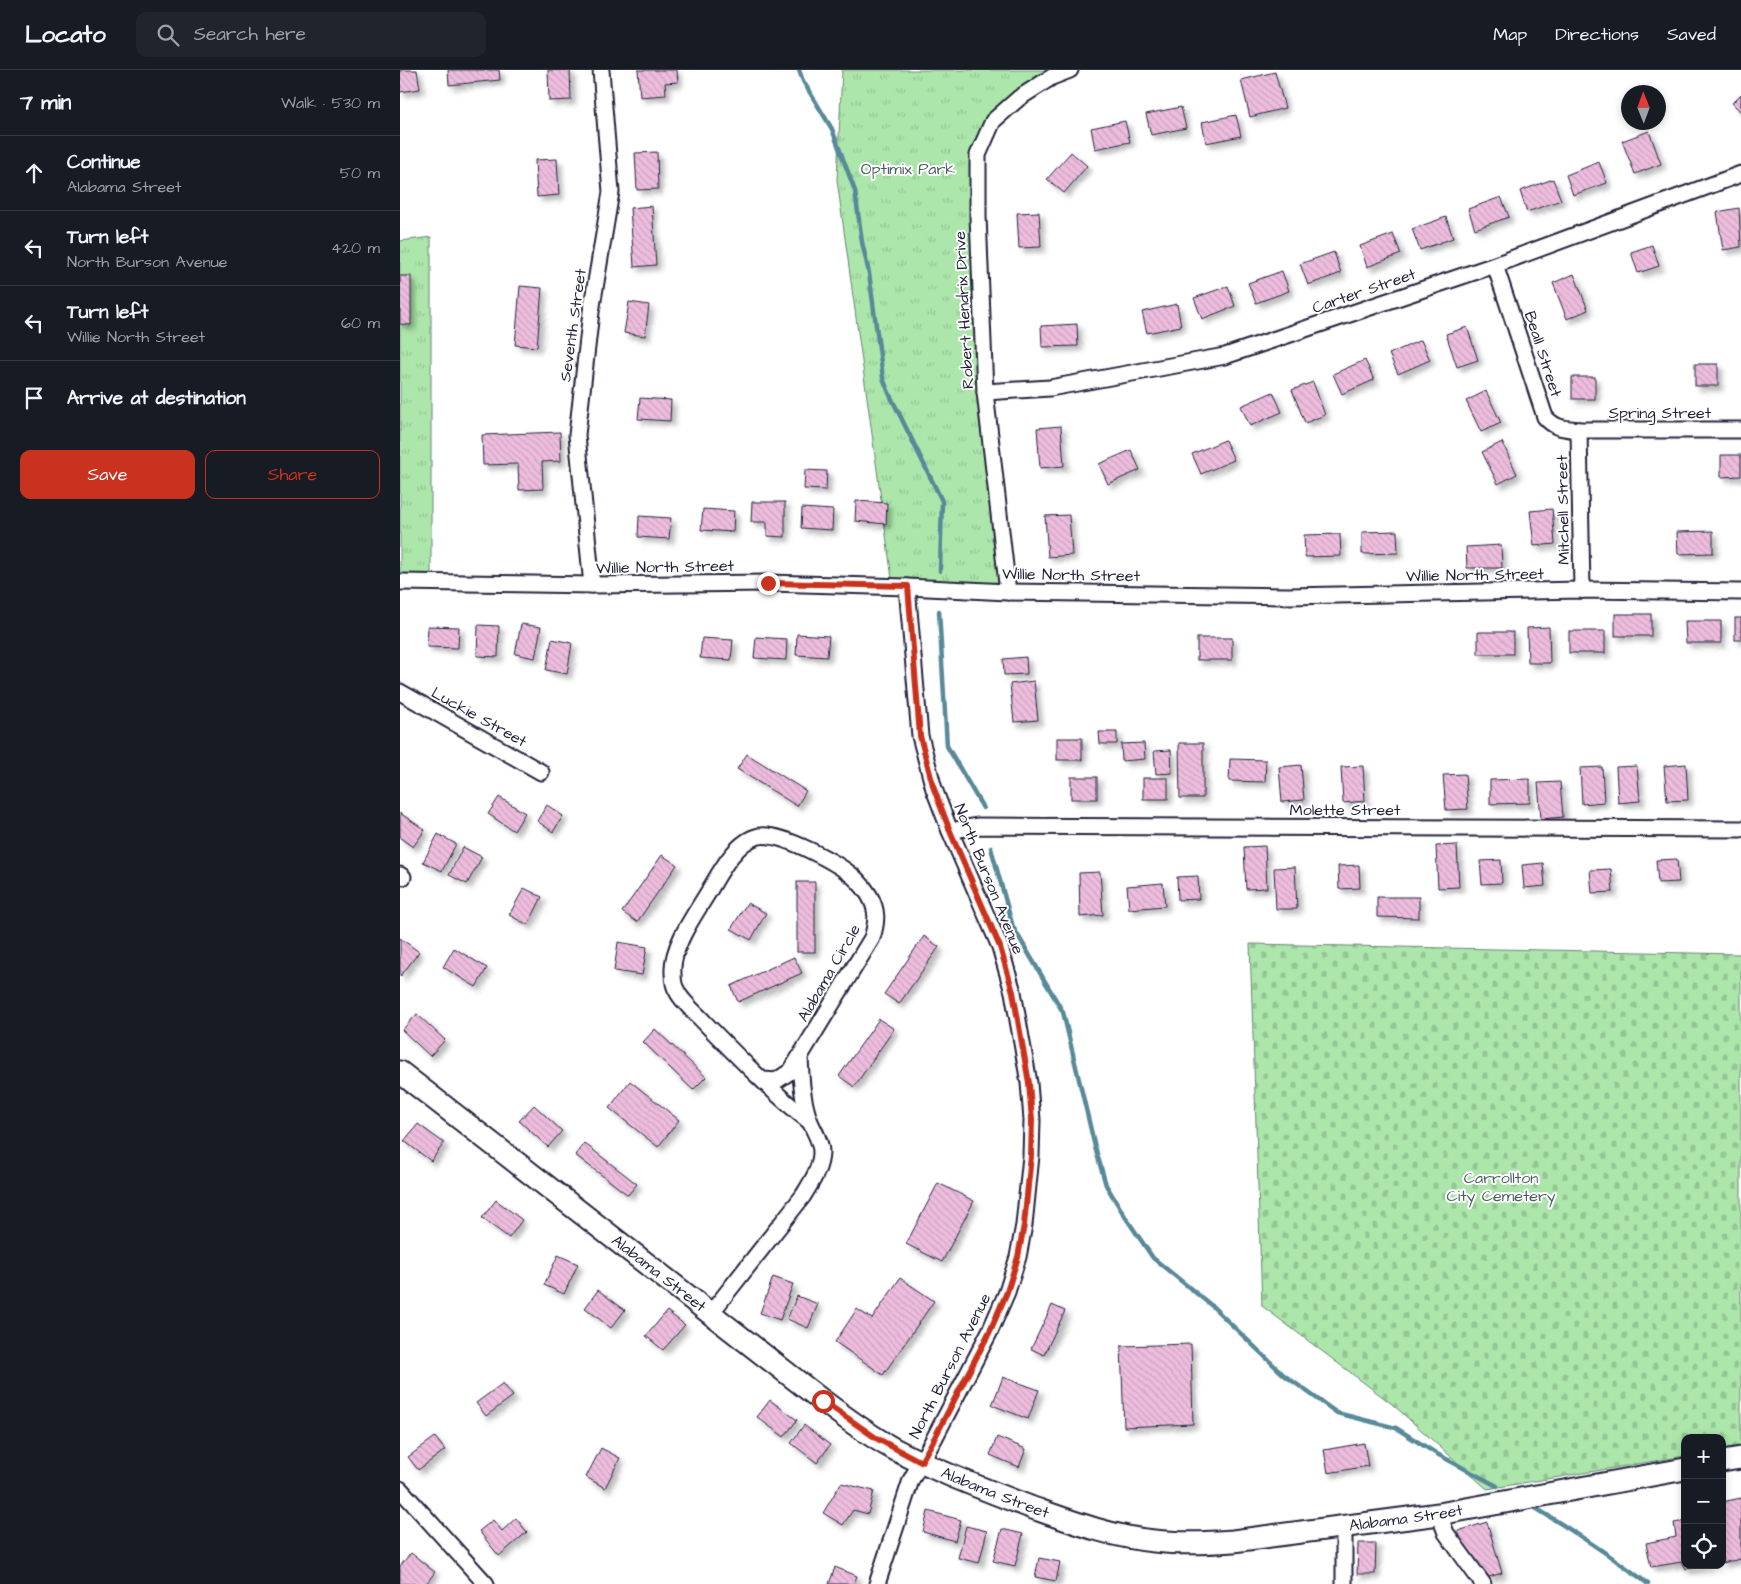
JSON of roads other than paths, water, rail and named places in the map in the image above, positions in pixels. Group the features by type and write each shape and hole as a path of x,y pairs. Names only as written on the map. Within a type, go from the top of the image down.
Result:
{"main road":[{"name":"Alabama Street","path":"400,1072 861,1429 894,1449 996,1494 1106,1532 1168,1543 1200,1544 1234,1541 1439,1514 1681,1470"},
{"path":"1726,1460 1741,1458"}],"street":[{"name":"Seventh Street","path":"592,585 577,435 591,312 611,192 601,70"},
{"name":"Robert Hendrix Drive","path":"1008,592 985,392 978,216 978,155 993,121 1020,98 1052,77 1070,70"},
{"name":"Carter Street","path":"985,392 1050,388 1225,356 1495,265 1741,174"},
{"name":"Beall Street","path":"1495,265 1545,417 1558,428 1579,430"},
{"name":"Spring Street","path":"1579,430 1741,430"},
{"name":"Mitchell Street","path":"1579,430 1582,590"},
{"name":"Willie North Street","path":"400,582 592,585 768,583 908,586 1008,592 1290,596 1582,590 1741,592"},
{"name":"North Burson Avenue","path":"877,1584 911,1480 990,1331 1007,1292 1018,1257 1024,1225 1031,1156 1032,1120 1029,1083 1013,992 1000,947 934,789 920,736 908,586"},
{"name":"Luckie Street","path":"400,692 541,772"},
{"name":"Molette Street","path":"950,831 977,826 1741,829"},
{"name":"Alabama Circle","path":"764,1080 776,1081 791,1071 872,938 877,924 870,896 857,880 835,865 793,842 777,837 758,836 738,846 716,879 676,950 672,972 677,991 724,1042 764,1080 796,1110 809,1120"},
{"name":"Alabama Circle","path":"711,1313 803,1196 815,1177 821,1153 819,1141 809,1120 802,1092 800,1057"},
{"path":"400,1489 486,1584"},
{"path":"1439,1514 1446,1534 1483,1584"},
{"path":"1344,1527 1344,1584"}],"waterway":[{"path":"799,70 803,81 832,129 855,191 862,242 869,273 883,378 942,501 940,571"},
{"path":"939,611 947,746 983,808"},
{"path":"991,848 1013,927 1063,1012 1095,1147 1106,1185 1153,1258 1212,1306 1284,1375 1337,1413 1396,1428 1437,1454 1497,1486"},
{"path":"1529,1504 1575,1532 1648,1584"}],"park label":[{"name":"Optimix Park","path":"908,169"},
{"name":"Carrollton City Cemetery","path":"1501,1187"}]}
